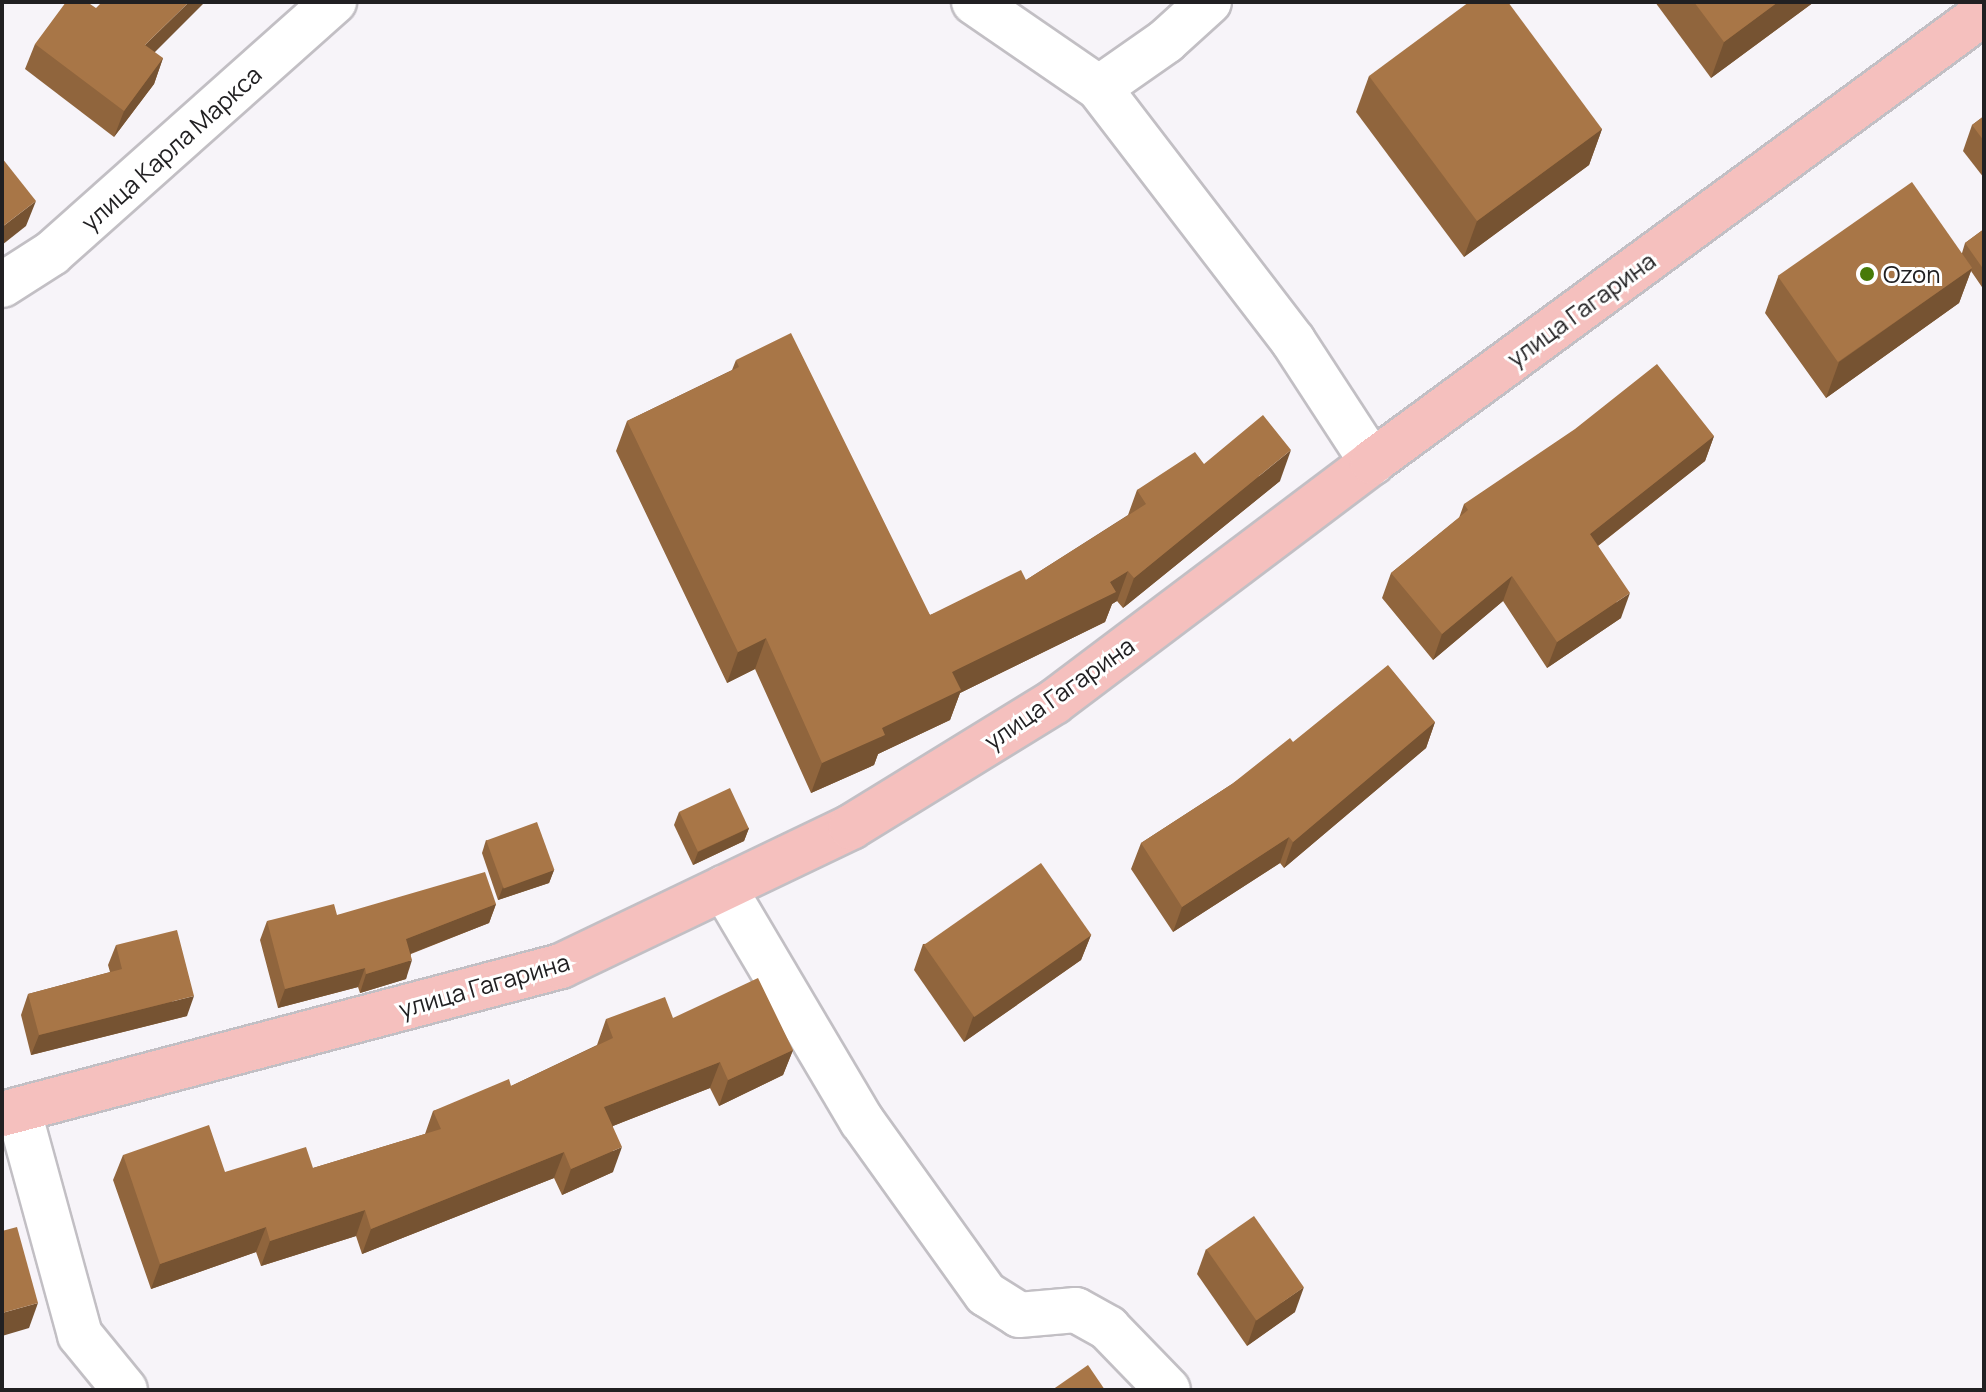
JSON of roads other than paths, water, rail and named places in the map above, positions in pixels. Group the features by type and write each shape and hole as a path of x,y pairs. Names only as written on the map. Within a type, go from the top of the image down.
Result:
{"main road":[{"name":"улица Гагарина","path":"10,1113 561,966 851,827 1054,702 1372,462 1984,13"}],"street":[{"name":"улица Карла Маркса","path":"2,285 52,253 334,2"},
{"path":"974,2 1099,88 1293,341 1372,462"},
{"path":"1099,88 1166,41 1209,2"},
{"path":"724,888 862,1121 986,1294 1019,1315 1076,1310 1108,1328 1168,1390"},
{"path":"10,1113 80,1335 125,1390"}],"place":[{"name":"Ozon","path":"1867,274"}]}
